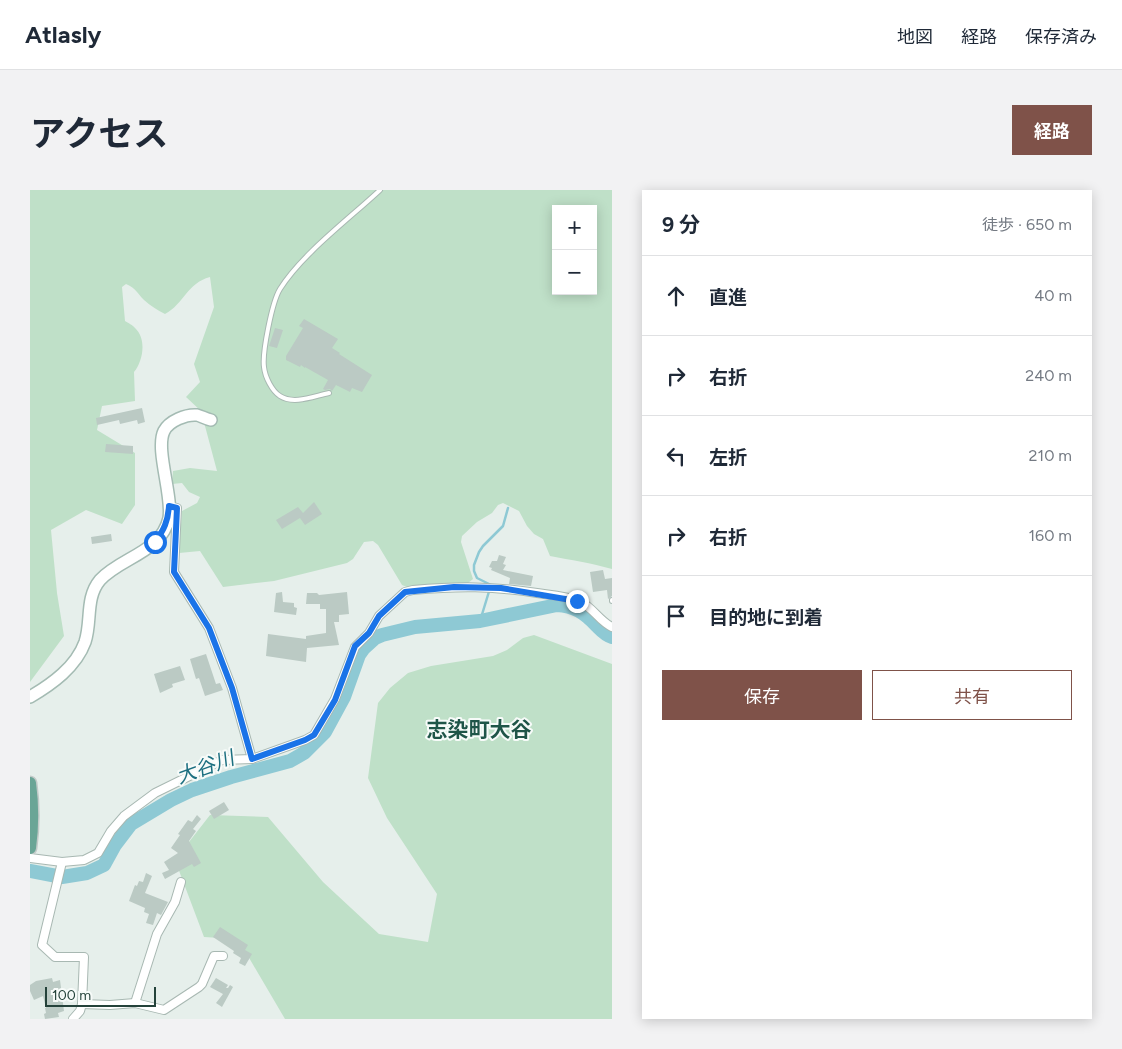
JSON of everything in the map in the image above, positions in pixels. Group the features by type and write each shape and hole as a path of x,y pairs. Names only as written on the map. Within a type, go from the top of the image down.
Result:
{"main road":[{"path":"30,783 33,828 30,848"}],"street":[{"path":"30,697 62,675 74,662 85,642 91,597 100,581 111,570 145,551 155,542 165,527 169,518 169,506 162,445 164,432 178,419 195,415 211,420"},
{"path":"169,506 177,508 174,572 209,628 232,688 252,759"},
{"path":"30,858 62,864 84,860 98,853 111,831 124,816 155,793 222,760 252,759 288,747 314,735 335,700 355,646 369,633 379,616 405,592 472,586 556,596 577,601 590,607 612,627"},
{"path":"62,864 42,945 55,957 84,957 82,1004 80,1011 73,1019"},
{"path":"135,1003 157,934 175,902 181,882"},
{"path":"82,1004 110,1005 135,1003 164,1010 199,987 214,956 223,956"}],"lane":[{"path":"329,393 297,400 280,397 271,386 263,366 273,304 280,290 308,256 380,190"}],"green space":[{"path":"30,190 612,190 612,569 550,556 543,539 534,534 527,526 519,511 503,503 498,505 492,513 477,522 462,536 461,542 473,579 468,583 407,587 402,585 378,545 373,541 364,542 353,559 347,563 274,581 223,587 200,551 179,553 182,511 197,503 200,497 189,492 182,483 172,484 173,471 190,468 217,471 201,411 186,397 200,382 194,364 214,307 210,277 196,284 177,305 165,314 149,304 126,284 122,287 125,321 139,333 142,344 140,362 134,372 135,401 102,406 97,430 135,453 135,505 122,524 86,510 51,530 57,593 64,636 30,682"},
{"path":"534,635 612,664 612,1019 285,1019 238,939 204,937 175,860 210,815 268,817 323,882 379,934 428,942 437,894 387,818 368,778 378,703 390,688 408,673 431,666 493,656 507,650 523,638"}],"building":[{"path":"304,319 338,339 332,348 372,375 362,392 352,388 350,392 336,385 332,391 330,389 325,390 323,389 328,380 301,365 300,367 286,360 286,356 303,328 299,326"},
{"path":"275,328 283,330 277,348 269,346"},
{"path":"142,408 145,422 138,424 137,420 120,424 119,420 97,425 96,418"},
{"path":"106,444 133,446 133,454 105,452"},
{"path":"314,502 322,514 305,525 300,518 282,529 276,520 298,507 303,513"},
{"path":"111,534 112,541 92,544 91,537"},
{"path":"499,555 506,557 503,564 506,565 503,570 533,576 531,586 509,584 510,578 491,570 492,568 489,567 492,561 497,561"},
{"path":"603,570 605,579 612,578 612,596 608,599 607,590 593,592 590,572"},
{"path":"282,592 283,602 294,603 294,607 297,608 296,615 274,612 276,593"},
{"path":"347,592 349,614 339,615 339,622 334,622 339,645 307,648 306,662 266,656 268,634 306,639 306,636 326,633 326,609 320,609 320,604 306,604 307,593 317,593 319,595"},
{"path":"206,654 216,684 220,683 223,690 205,696 199,678 196,679 190,659"},
{"path":"180,666 185,680 172,684 173,687 160,693 154,674"},
{"path":"224,802 229,810 214,819 209,811"},
{"path":"197,815 201,819 193,829 196,831 189,841 201,863 194,867 192,864 165,879 162,873 169,870 164,862 178,853 171,848 180,835 178,834 188,820 192,822"},
{"path":"146,873 152,876 145,893 168,902 161,915 157,913 153,925 146,923 149,914 144,912 145,908 129,901 135,885 137,886 139,881 143,882"},
{"path":"220,927 248,945 245,950 252,954 245,966 239,963 241,958 233,953 234,951 213,937"},
{"path":"52,978 53,982 60,980 64,1011 58,1013 59,1017 45,1019 46,1008 43,996 34,1000 30,991 30,985 36,981"},
{"path":"216,978 228,985 226,988 230,985 233,987 222,1007 216,1003 223,994 210,987"}],"waterway":[{"path":"480,621 491,585 477,578 474,565 483,546 503,526 508,508"},
{"name":"大谷川","path":"30,871 62,877 87,873 104,865 115,845 131,824 171,800 192,790 231,777 290,761 304,753 325,732 344,697 359,655 375,638 382,635 415,627 480,621 557,605 578,611 612,637"}],"district":[{"name":"志染町大谷","path":"479,729"}],"route":[{"path":"155,542 169,518 169,506 177,508 174,572 209,628 232,688 252,759 270,754 314,735 335,700 355,646 369,633 379,616 405,592 472,586 501,588 577,601"}]}
